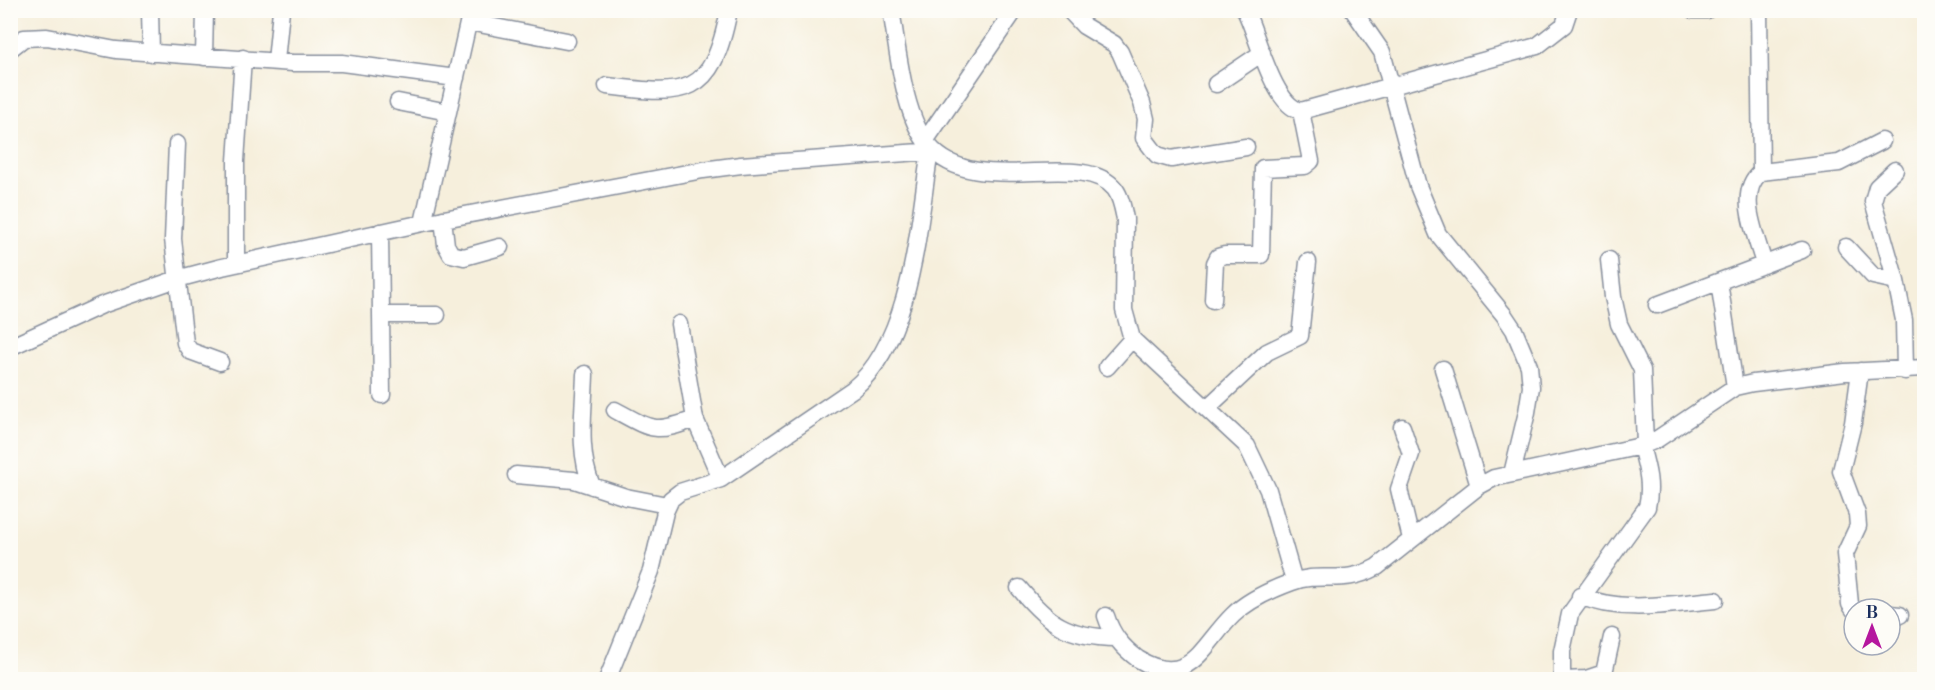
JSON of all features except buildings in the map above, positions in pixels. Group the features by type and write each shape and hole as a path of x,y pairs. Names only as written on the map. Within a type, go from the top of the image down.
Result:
{"street":[{"path":"150,10 151,53"},
{"path":"204,57 206,10"},
{"path":"276,62 281,10"},
{"path":"607,86 654,92 682,91 694,86 716,55 724,36 729,10"},
{"path":"891,10 903,86 930,148 958,166 982,173 1080,173 1099,177 1114,188 1122,204 1125,219 1124,310 1132,339 1238,436 1261,470 1293,581"},
{"path":"607,680 651,571 667,506 680,492 721,479 853,389 866,377 896,326 905,300 930,148 1015,10"},
{"path":"1069,10 1084,26 1114,44 1120,52 1142,103 1146,119 1144,138 1157,155 1171,159 1246,147"},
{"path":"1245,10 1275,84 1289,104 1301,111 1537,46 1564,25 1569,10"},
{"path":"1353,10 1382,52 1418,186 1438,234 1504,315 1514,330 1529,366 1531,387 1512,474"},
{"path":"1693,10 1707,10"},
{"path":"1759,10 1761,172"},
{"path":"423,223 470,16 567,41"},
{"path":"10,49 24,38 47,37 116,50 276,62 342,63 456,78"},
{"path":"1216,84 1262,53"},
{"path":"236,264 236,160 243,58"},
{"path":"398,102 448,112"},
{"path":"1213,300 1215,263 1218,257 1261,255 1263,168 1305,166 1311,161 1301,111"},
{"path":"1764,264 1749,204 1748,190 1752,179 1761,172 1839,163 1882,141"},
{"path":"177,144 173,239 185,343 190,351 220,362"},
{"path":"10,347 102,305 177,279 380,232 713,169 930,148"},
{"path":"1895,170 1877,187 1873,201 1896,280 1904,320 1905,370"},
{"path":"443,219 446,245 451,254 464,257 500,247"},
{"path":"380,232 382,395"},
{"path":"1846,248 1873,276 1896,280"},
{"path":"1657,304 1802,250"},
{"path":"1609,260 1612,297 1619,324 1642,370 1643,445 1650,478 1650,492 1647,507 1580,596 1570,614 1564,632 1563,680 1586,679 1604,673 1612,637"},
{"path":"1207,408 1267,352 1300,336 1308,262"},
{"path":"1719,282 1735,387"},
{"path":"381,315 437,315"},
{"path":"679,324 694,419 721,479"},
{"path":"1107,367 1132,339"},
{"path":"1106,616 1111,633 1131,654 1151,668 1164,673 1178,672 1206,651 1231,617 1242,607 1293,581 1360,576 1479,486 1512,474 1643,445 1735,387 1860,371 1924,368"},
{"path":"1443,369 1479,486"},
{"path":"1849,597 1845,554 1858,526 1857,514 1841,471 1853,423 1860,371"},
{"path":"585,374 582,444 587,473 592,486"},
{"path":"615,410 654,429 669,428 694,419"},
{"path":"1402,427 1411,454 1399,489 1411,539"},
{"path":"516,475 560,477 626,497 667,506"},
{"path":"1019,588 1040,612 1069,632 1091,638 1116,638"},
{"path":"1580,596 1604,606 1632,607 1715,600"}]}
